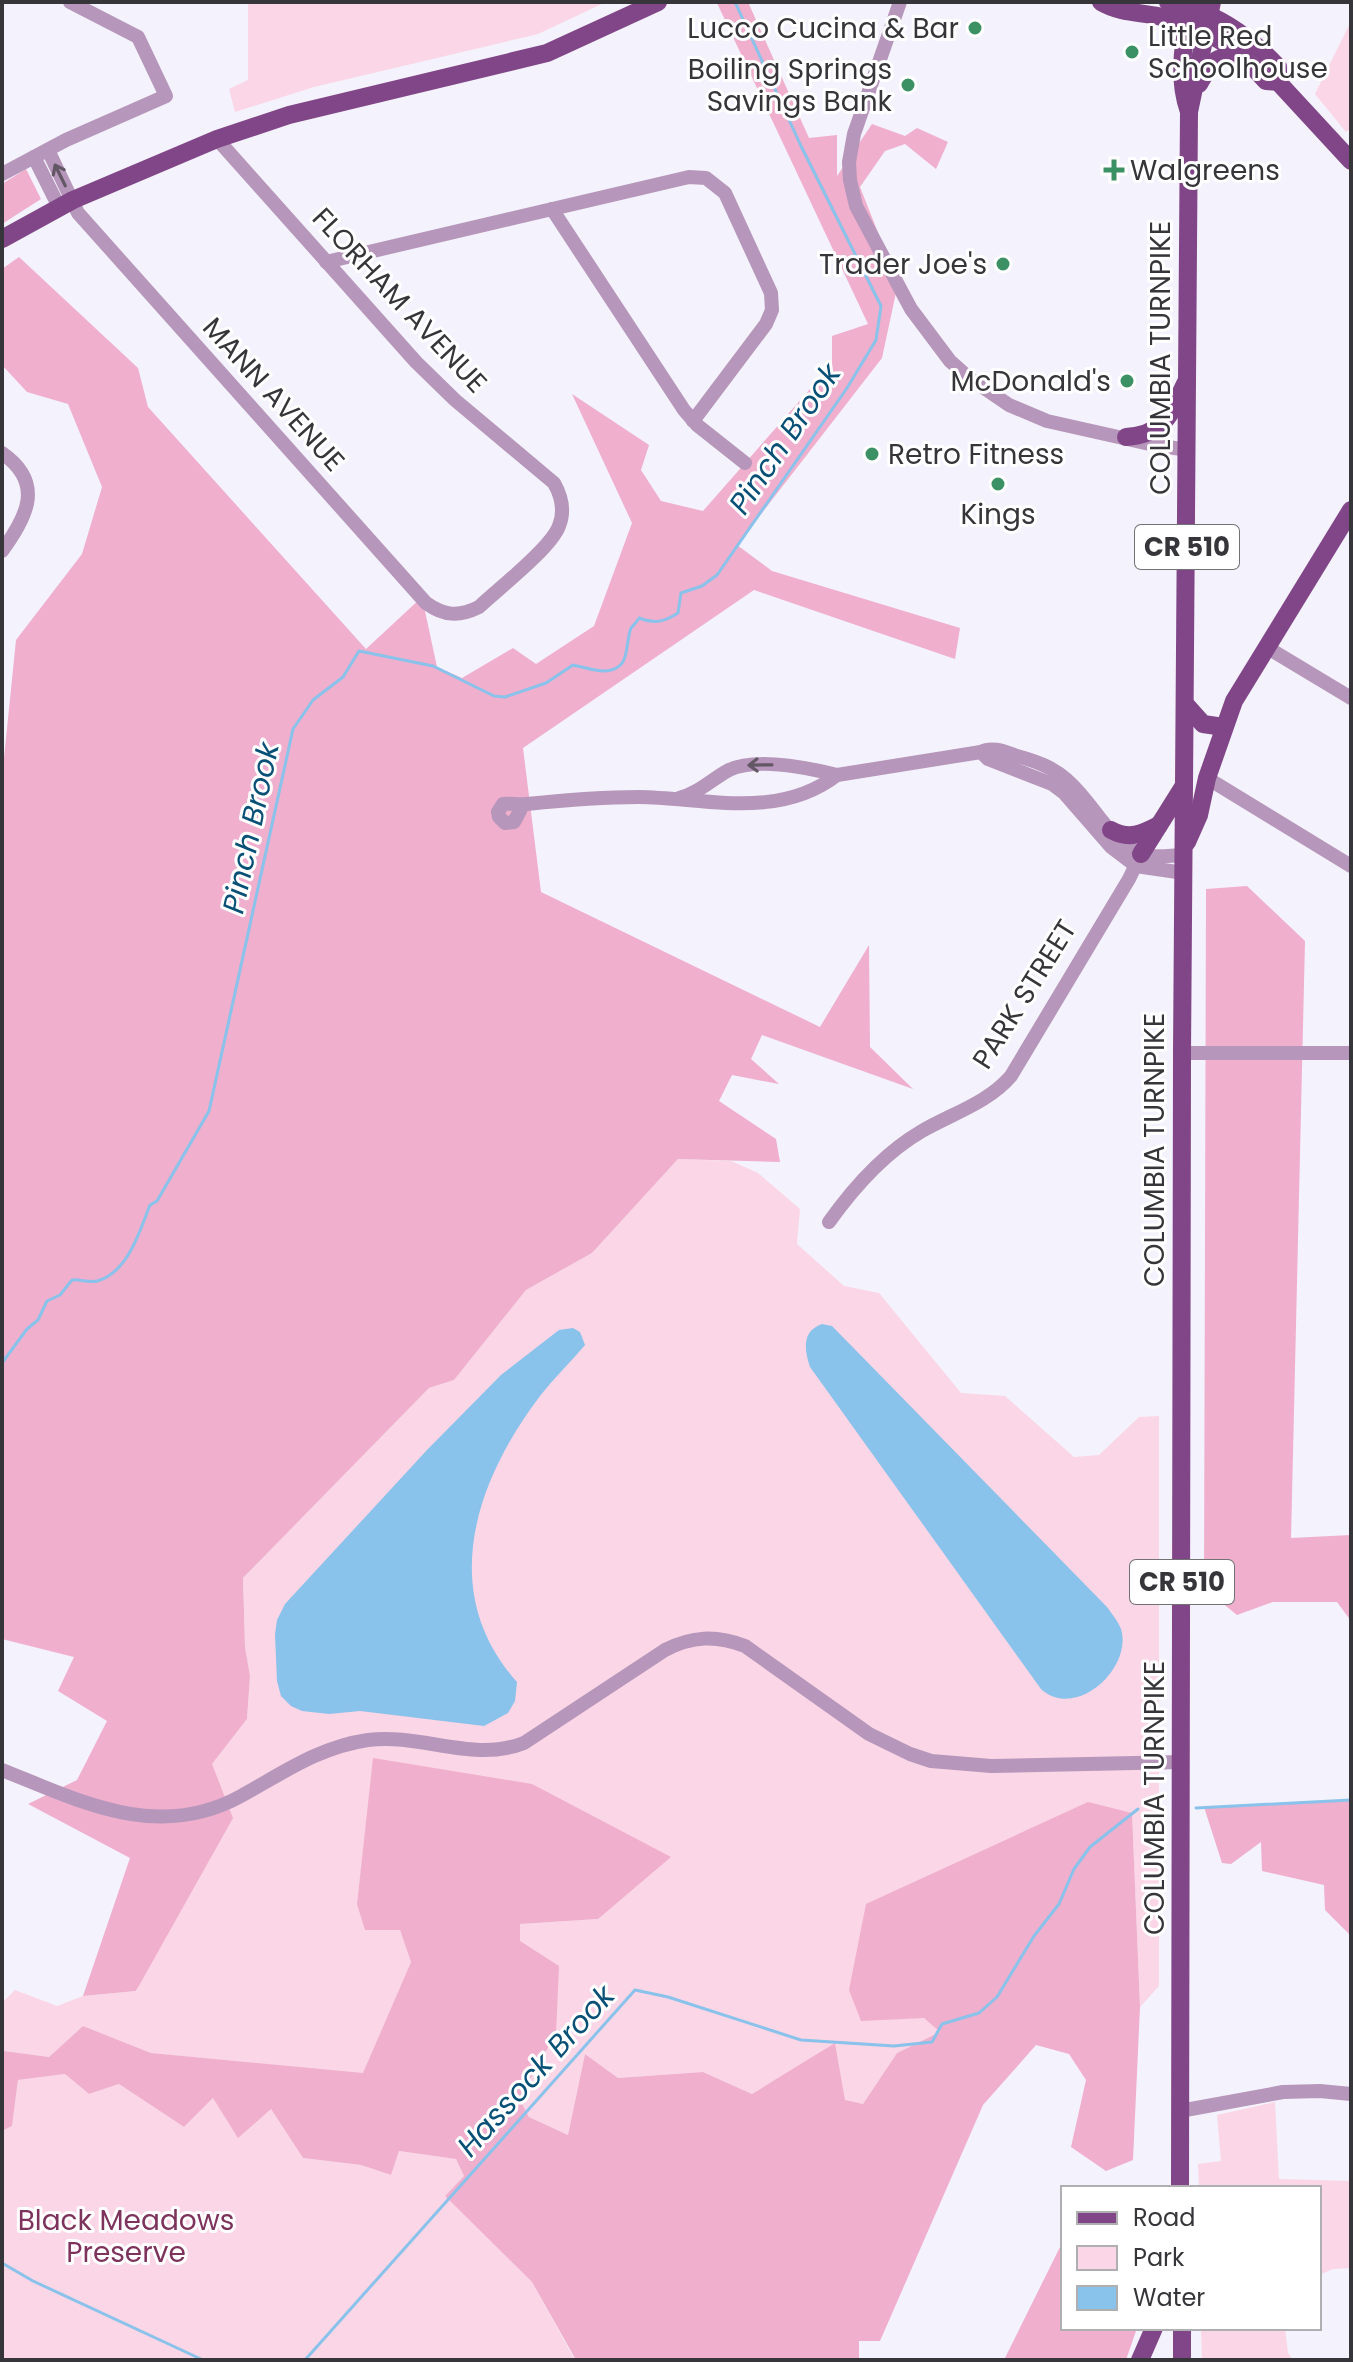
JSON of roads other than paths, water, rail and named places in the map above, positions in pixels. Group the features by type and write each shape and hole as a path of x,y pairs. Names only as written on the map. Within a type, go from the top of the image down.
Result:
{"main road":[{"path":"2,239 66,204 217,139 274,120 547,53 658,2"},
{"path":"1101,2 1111,8 1168,18 1199,14"},
{"path":"1168,2 1235,29 1278,67 1278,82"},
{"path":"1199,14 1266,81 1278,82 1351,161"},
{"name":"COLUMBIA TURNPIKE","path":"1180,2186 1182,1053 1189,112 1195,90 1199,14"},
{"name":"COLUMBIA TURNPIKE","path":"1189,112 1181,90 1199,14"},
{"path":"1195,90 1219,58 1232,57 1249,63"},
{"path":"1126,437 1142,436 1164,424 1188,379"},
{"path":"1184,858 1199,815 1207,778 1224,733 1223,718 1349,520"},
{"path":"1186,705 1203,724 1223,718"},
{"path":"1138,860 1184,785"},
{"path":"1111,830 1128,837 1144,833 1161,823"},
{"path":"1140,2360 1153,2330"},
{"path":"1182,2330 1182,2360"}],"street":[{"path":"2,174 166,96 138,37 70,2"},
{"path":"899,3 850,153 853,196 872,237 926,332 968,377 1027,413 1047,421 1188,450"},
{"name":"FLORHAM AVENUE","path":"217,139 442,388 547,475 559,493 562,514 552,538 479,607 460,614 445,613"},
{"name":"MANN AVENUE","path":"41,153 66,204 78,213 417,592 435,610 445,613"},
{"path":"326,262 689,177 706,178 725,193 771,293 772,310 766,324 693,421"},
{"path":"552,209 693,421 745,463"},
{"path":"2,453 20,469 28,494 25,515 2,551"},
{"path":"1268,648 1351,698"},
{"path":"679,798 697,791 734,768 748,764 762,763 837,775 981,752 989,748 1059,773 1077,789 1138,860"},
{"path":"981,752 988,759 1052,784 1064,793 1111,847 1138,860 1150,856 1184,858"},
{"path":"523,805 594,797 769,804 826,783 837,775"},
{"path":"1207,778 1351,866"},
{"name":"PARK STREET","path":"829,1222 864,1178 909,1139 1003,1086 1138,860"},
{"path":"1182,1053 1351,1053"},
{"path":"2,1770 125,1815 199,1811 238,1798 313,1755 352,1743 394,1739 486,1752 512,1748 665,1650 704,1638 745,1646 869,1734 931,1761 991,1766 1182,1762"},
{"path":"1180,2111 1283,2092 1351,2094"}],"water":[{"path":"822,1324 832,1326 1107,1607 1121,1629 1122,1644 1110,1674 1099,1686 1070,1699 1055,1697 1041,1689 810,1367 806,1341 811,1331"},
{"path":"573,1328 580,1332 585,1345 540,1396 517,1429 483,1501 474,1538 472,1575 478,1611 492,1647 517,1682 515,1701 508,1713 484,1726 360,1711 329,1714 302,1711 291,1706 281,1696 277,1681 275,1634 277,1620 285,1604 501,1375 559,1330"}],"waterway":[{"name":"Pinch Brook","path":"2,1363 27,1329 38,1320 47,1301 60,1295 72,1280 97,1281 108,1276 125,1260 150,1205 157,1201 209,1111 293,729 313,700 343,677 359,651 433,666 494,696 505,697 546,683 573,665 592,670 613,670 623,662 631,628 639,618 655,621 673,616 678,613 681,593 702,586 717,575 847,388 876,340 881,306 801,146 735,2"},
{"name":"Hassock Brook","path":"1196,1808 1351,1800"},
{"name":"Hassock Brook","path":"305,2360 635,1990 668,1997 801,2040 894,2046 932,2042 942,2024 979,2013 997,1997 1034,1936 1059,1904 1074,1869 1090,1847 1138,1809"},
{"path":"2,2263 33,2281 203,2360"}],"place":[{"name":"Lucco Cucina & Bar","path":"975,28"},
{"name":"Little Red Schoolhouse","path":"1132,52"},
{"name":"Boiling Springs Savings Bank","path":"908,85"},
{"name":"Walgreens","path":"1114,170"},
{"name":"Trader Joe's","path":"1003,264"},
{"name":"McDonald's","path":"1127,381"},
{"name":"Retro Fitness","path":"872,454"},
{"name":"Kings","path":"998,484"}],"park label":[{"name":"Black Meadows Preserve","path":"126,2236"}]}
